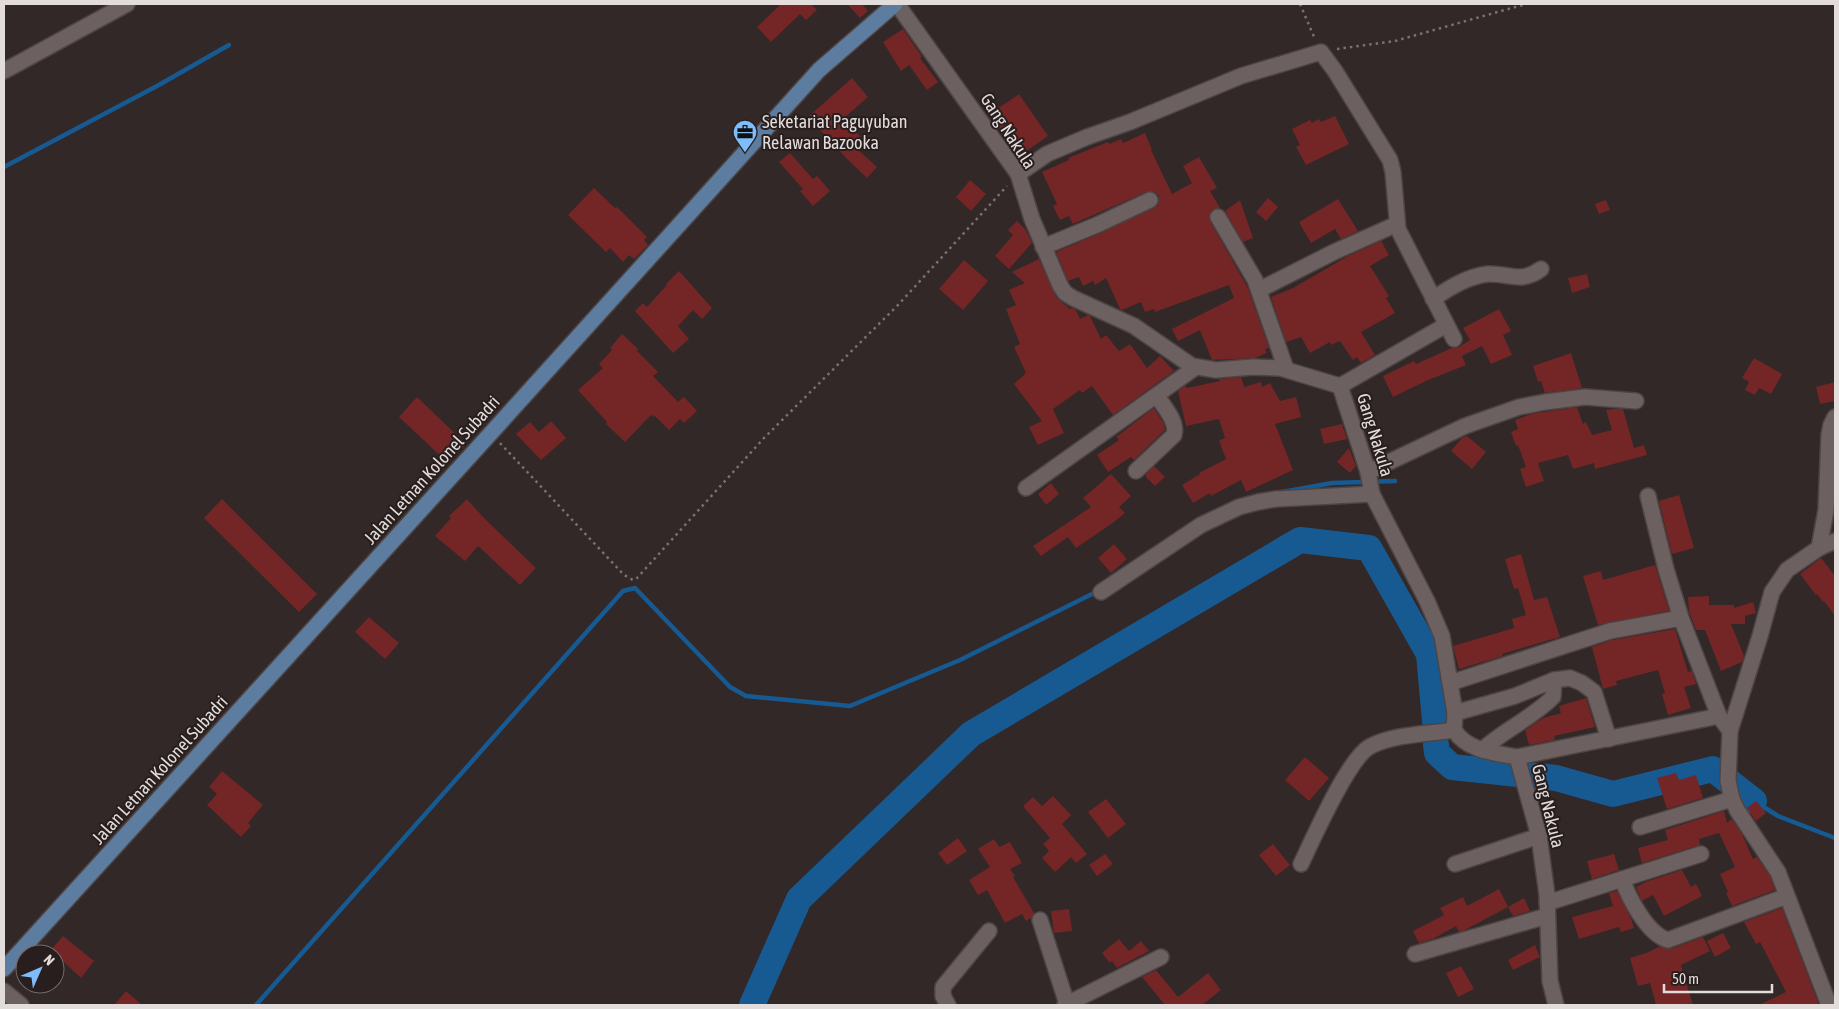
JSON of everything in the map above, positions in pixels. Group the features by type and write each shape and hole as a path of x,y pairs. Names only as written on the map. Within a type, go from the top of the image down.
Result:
{"main road":[{"name":"Jalan Letnan Kolonel Subadri","path":"4,968 819,70 896,4"}],"street":[{"path":"4,71 127,4"},
{"name":"Gang Nakula","path":"896,4 1018,174 1026,202 1043,247 1065,293 1134,326 1196,367 1216,370 1253,366 1286,370 1340,386 1370,483 1442,636 1455,713 1454,730 1464,743 1520,767 1539,836 1547,895 1550,981 1556,1005"},
{"path":"1018,174 1047,154 1087,137 1130,122 1241,76 1321,52 1335,70 1390,160 1393,172 1397,224 1402,238 1454,339"},
{"path":"1043,247 1150,200"},
{"path":"1218,217 1255,280 1286,370"},
{"path":"1259,290 1334,252 1397,224"},
{"path":"1433,299 1454,285 1487,274 1514,278 1526,277 1541,269"},
{"path":"1340,386 1446,325"},
{"path":"1026,488 1196,367"},
{"path":"1136,472 1176,432 1170,415 1157,396"},
{"path":"1101,592 1201,525 1238,507 1370,483 1465,426 1519,408 1545,402 1585,397 1636,401"},
{"path":"1819,548 1826,510 1829,435 1835,418"},
{"path":"1648,496 1666,569 1681,618 1719,716 1730,731"},
{"path":"1830,1001 1778,872 1732,799 1728,781 1730,731 1772,592 1787,570 1819,548 1835,541"},
{"path":"1450,683 1610,631 1681,618"},
{"path":"1455,713 1515,696 1554,680 1570,678 1582,683 1594,692 1609,739"},
{"path":"1482,750 1495,738 1541,709 1553,697 1554,680"},
{"path":"1520,767 1609,739 1719,716"},
{"path":"1301,864 1343,781 1368,747 1383,740 1454,730"},
{"path":"1640,827 1732,799"},
{"path":"1455,864 1539,836"},
{"path":"1415,954 1547,910 1622,879 1702,854"},
{"path":"1622,879 1632,902 1657,934 1668,940 1787,896"},
{"path":"1040,920 1066,1005 1161,957"},
{"path":"948,1005 943,996 942,987 989,931"},
{"path":"4,991 21,1005"}],"path":[{"path":"1300,4 1321,52 1395,41 1526,4"},
{"path":"491,433 624,575 633,580 642,573 764,438 898,305 1018,174"}],"building":[{"path":"781,4 811,4 817,10 806,20 800,14 771,42 757,27"},
{"path":"847,4 862,4 868,11 860,18"},
{"path":"903,29 922,57 920,58 938,82 927,90 909,65 901,71 883,42"},
{"path":"852,78 868,97 844,118 864,141 856,148 877,167 867,178 808,117"},
{"path":"1019,94 1048,136 1018,157 988,115"},
{"path":"1335,116 1349,144 1306,165 1296,147 1300,145 1292,129 1310,120 1312,123 1319,119 1321,122"},
{"path":"1145,133 1172,194 1192,183 1183,166 1199,157 1217,188 1210,191 1220,208 1210,212 1210,221 1248,288 1269,348 1265,349 1267,353 1255,358 1212,360 1200,330 1178,341 1172,329 1234,298 1229,285 1155,312 1154,309 1145,312 1141,302 1122,310 1120,309 1106,278 1095,285 1093,281 1083,286 1079,277 1068,281 1056,252 1154,208 1158,205 1159,196 1155,192 1146,192 1073,224 1069,216 1060,220 1053,206 1057,204 1042,172 1069,160 1068,158 1108,142 1109,144 1121,139 1123,143"},
{"path":"790,153 813,179 817,176 830,191 813,206 800,191 803,189 779,162"},
{"path":"970,180 986,194 971,211 956,197"},
{"path":"594,188 615,208 617,207 647,237 644,240 648,245 634,259 629,255 623,262 610,248 606,252 568,215"},
{"path":"1268,198 1278,207 1266,221 1256,212"},
{"path":"1338,199 1358,231 1341,239 1335,229 1311,243 1299,222"},
{"path":"1240,200 1253,238 1243,242 1225,211"},
{"path":"1606,200 1610,210 1599,214 1595,204"},
{"path":"1017,221 1026,230 1032,243 1009,269 995,256 1013,235 1008,230"},
{"path":"1381,241 1389,255 1370,266 1389,296 1386,298 1395,313 1361,332 1375,355 1361,363 1357,357 1353,360 1340,341 1331,345 1330,342 1310,353 1301,337 1286,342 1271,297 1293,288 1348,256"},
{"path":"1039,259 1057,298 1070,309 1076,310 1080,319 1088,315 1090,316 1101,339 1106,335 1119,351 1130,344 1147,368 1160,356 1174,371 1113,415 1092,386 1082,393 1080,390 1053,409 1064,433 1038,445 1029,427 1042,421 1014,384 1026,373 1014,347 1020,344 1006,309 1016,305 1009,290 1025,283 1012,272"},
{"path":"964,260 988,281 963,310 939,289"},
{"path":"679,271 712,308 702,319 693,310 678,326 689,339 673,353 635,311 643,303 647,307"},
{"path":"1587,274 1590,287 1572,293 1568,278"},
{"path":"1499,309 1511,331 1503,335 1512,355 1491,364 1482,346 1462,356 1466,365 1393,397 1383,376 1414,361 1416,364 1452,348 1459,347 1470,340 1463,328"},
{"path":"622,334 658,372 653,376 678,402 684,397 697,411 684,423 680,419 669,430 655,416 651,415 625,442 606,424 607,422 578,390 603,368 599,364 612,350 610,348"},
{"path":"1571,353 1582,388 1545,393 1541,381 1538,382 1533,366"},
{"path":"1754,358 1782,374 1771,394 1759,388 1755,395 1745,390 1749,382 1742,378"},
{"path":"1241,377 1244,387 1261,382 1262,387 1270,383 1280,401 1296,397 1301,417 1275,424 1293,470 1246,492 1241,480 1211,496 1210,493 1193,503 1182,485 1199,473 1226,459 1219,441 1225,438 1219,419 1186,426 1178,391 1185,386 1187,388 1220,381 1219,379"},
{"path":"1835,382 1835,401 1820,404 1816,387"},
{"path":"417,397 466,444 448,463 399,417"},
{"path":"1577,407 1583,424 1586,422 1592,435 1612,430 1606,410 1623,409 1634,448 1644,445 1647,455 1595,469 1594,463 1573,469 1568,455 1538,463 1544,481 1526,487 1520,469 1526,467 1511,432 1518,429 1515,420 1531,414"},
{"path":"1154,408 1164,424 1165,430 1134,460 1131,457 1108,472 1097,455 1119,440 1116,437"},
{"path":"551,421 566,438 541,460 516,434 530,422 539,432"},
{"path":"1342,424 1347,439 1324,444 1320,429"},
{"path":"1467,436 1486,452 1472,469 1451,451 1462,438"},
{"path":"1349,448 1356,466 1350,473 1337,462"},
{"path":"1154,466 1165,477 1155,486 1146,477 1146,474"},
{"path":"1111,474 1131,496 1119,507 1125,513 1076,548 1068,537 1041,556 1033,546 1091,507 1083,498"},
{"path":"1051,483 1059,494 1046,505 1038,494"},
{"path":"1679,495 1694,548 1672,554 1659,501"},
{"path":"222,499 317,594 299,612 204,518"},
{"path":"467,499 536,568 520,585 478,546 465,561 435,536 451,518 449,516"},
{"path":"1114,544 1127,559 1111,573 1098,558"},
{"path":"1521,554 1534,600 1547,597 1560,637 1459,669 1453,646 1514,628 1512,619 1526,615 1518,588 1514,589 1505,559"},
{"path":"1821,558 1835,576 1835,616 1800,574"},
{"path":"1655,565 1669,611 1598,625 1583,576 1601,571 1603,580"},
{"path":"1709,596 1709,605 1734,605 1734,608 1753,602 1756,613 1745,616 1745,624 1731,624 1744,656 1742,662 1721,671 1705,630 1696,630 1689,611 1688,597"},
{"path":"369,617 399,643 385,659 355,632"},
{"path":"1675,629 1688,672 1692,671 1696,684 1684,687 1691,708 1668,715 1662,694 1665,693 1658,670 1616,681 1617,685 1603,689 1592,647 1612,640"},
{"path":"1586,698 1595,727 1554,736 1555,740 1529,745 1525,730 1543,718 1561,713 1559,706"},
{"path":"1305,757 1329,778 1309,801 1285,780"},
{"path":"222,771 263,805 248,823 251,826 241,837 207,805 217,794 209,787"},
{"path":"1676,773 1679,780 1696,775 1703,798 1667,809 1657,778"},
{"path":"1053,796 1071,815 1062,824 1087,854 1076,863 1071,857 1055,872 1042,858 1049,851 1043,844 1050,838 1023,806 1033,797 1042,806"},
{"path":"1106,799 1126,824 1108,838 1088,812"},
{"path":"1756,801 1766,813 1756,821 1747,808"},
{"path":"1724,811 1727,823 1732,819 1742,834 1753,859 1757,857 1770,876 1775,890 1732,906 1720,874 1735,867 1719,833 1699,839 1700,845 1642,863 1638,848 1668,840 1665,830"},
{"path":"958,838 967,851 947,865 938,853"},
{"path":"994,839 999,847 1010,842 1022,863 1010,869 1034,913 1026,921 1022,914 1005,923 987,890 978,895 969,880 990,867 978,849"},
{"path":"1273,844 1290,865 1276,876 1259,855"},
{"path":"1105,854 1113,864 1097,876 1089,865"},
{"path":"1614,854 1619,870 1592,879 1587,861"},
{"path":"1682,870 1691,887 1696,884 1702,896 1664,916 1653,895 1642,901 1636,887"},
{"path":"1499,889 1508,907 1463,931 1459,932 1456,926 1433,939 1419,943 1413,931 1444,915 1440,908 1463,897 1467,906"},
{"path":"1617,891 1634,928 1621,932 1619,927 1579,939 1572,917 1613,906 1609,893"},
{"path":"1524,898 1530,911 1513,916 1508,907"},
{"path":"1782,908 1819,1005 1759,1005 1786,992 1760,942 1756,944 1744,922"},
{"path":"1069,909 1072,931 1054,933 1051,911"},
{"path":"1723,933 1731,948 1715,957 1707,941"},
{"path":"63,936 94,961 81,978 65,963 65,944 56,944"},
{"path":"1703,937 1710,951 1681,965 1693,1005 1656,1005 1650,983 1638,986 1630,958 1660,946 1667,949 1674,948"},
{"path":"1119,939 1129,951 1141,941 1149,951 1117,968 1102,953"},
{"path":"1535,945 1540,957 1513,970 1508,960"},
{"path":"1461,966 1474,989 1458,997 1446,973"},
{"path":"1156,970 1178,997 1208,973 1221,990 1202,1005 1165,1005 1142,977"},
{"path":"126,991 142,1005 114,1005"}],"waterway":[{"path":"4,167 157,86 229,45"},
{"path":"1282,492 1332,483 1395,481"},
{"path":"752,1005 799,899 971,734 1300,540 1369,548 1429,654 1435,721"},
{"path":"256,1005 623,591 635,588 730,687 746,696 850,706 960,660 1098,591"},
{"path":"1436,745 1437,753 1452,767 1556,778 1613,794 1713,769 1754,801"},
{"path":"1754,801 1778,816 1835,838"}],"place":[{"name":"Seketariat Paguyuban Relawan Bazooka","path":"745,153"}]}
